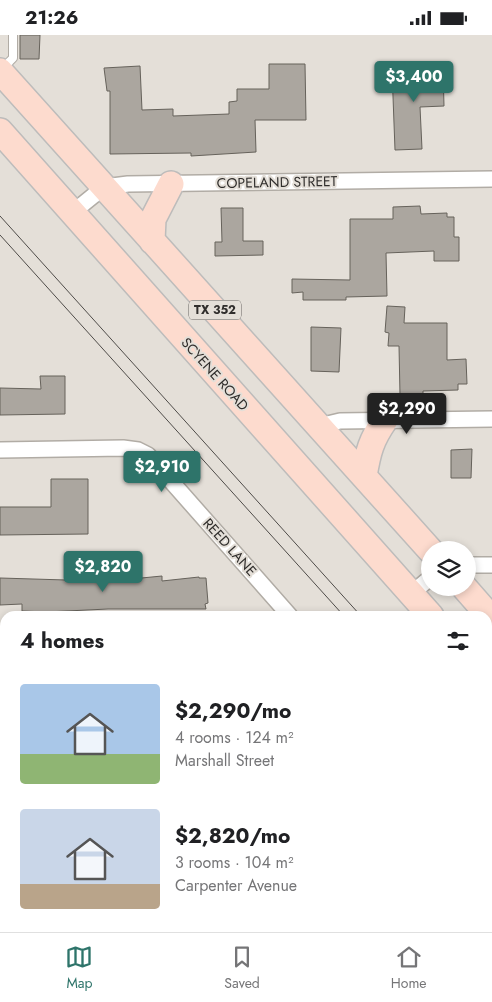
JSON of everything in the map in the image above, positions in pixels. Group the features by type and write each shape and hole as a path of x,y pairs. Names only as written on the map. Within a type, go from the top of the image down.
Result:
{"main road":[{"name":"TX 352","path":"0,71 422,541"},
{"name":"SCYENE ROAD","path":"0,131 426,611"},
{"path":"152,241 153,219 171,184"},
{"path":"364,476 368,450 374,435 385,420"},
{"path":"472,596 485,611"}],"street":[{"name":"COPELAND STREET","path":"104,187 128,184 492,179"},
{"path":"72,213 104,187"},
{"path":"319,426 340,421 492,419"},
{"name":"REED LANE","path":"0,450 124,448 138,450 148,455 286,611"},
{"path":"476,565 492,565"},
{"path":"411,594 421,586"}],"lane":[{"path":"0,71 13,58 13,35"}],"building":[{"path":"20,35 40,35 39,59 20,59"},
{"path":"269,64 305,64 306,120 255,120 256,152 191,156 191,153 110,154 110,91 107,91 104,68 140,66 142,110 173,109 173,116 229,114 229,102 237,101 237,89 269,89"},
{"path":"443,69 444,106 420,107 422,149 395,150 392,70"},
{"path":"420,206 421,214 447,213 447,217 454,217 454,237 459,237 459,261 434,261 434,251 386,253 387,296 346,297 346,300 303,300 303,292 292,293 292,279 350,280 350,219 393,219 393,207"},
{"path":"221,208 243,208 243,241 263,241 263,255 215,256 215,242 222,242"},
{"path":"387,306 405,307 404,323 447,323 447,360 466,359 467,384 458,384 458,390 423,391 423,395 400,395 399,346 388,346 389,333 385,332"},
{"path":"311,327 341,328 339,372 311,371"},
{"path":"40,376 65,376 65,414 0,415 0,388 41,389"},
{"path":"472,449 471,478 451,478 451,450"},
{"path":"51,479 88,479 88,534 0,535 0,507 51,507"},
{"path":"99,565 113,565 113,576 122,576 121,580 162,576 162,581 206,578 208,603 205,604 206,609 22,611 22,604 0,605 0,578 66,580 66,572 99,570"}],"tram line":[{"path":"0,216 356,611"},
{"path":"0,235 339,611"}]}
